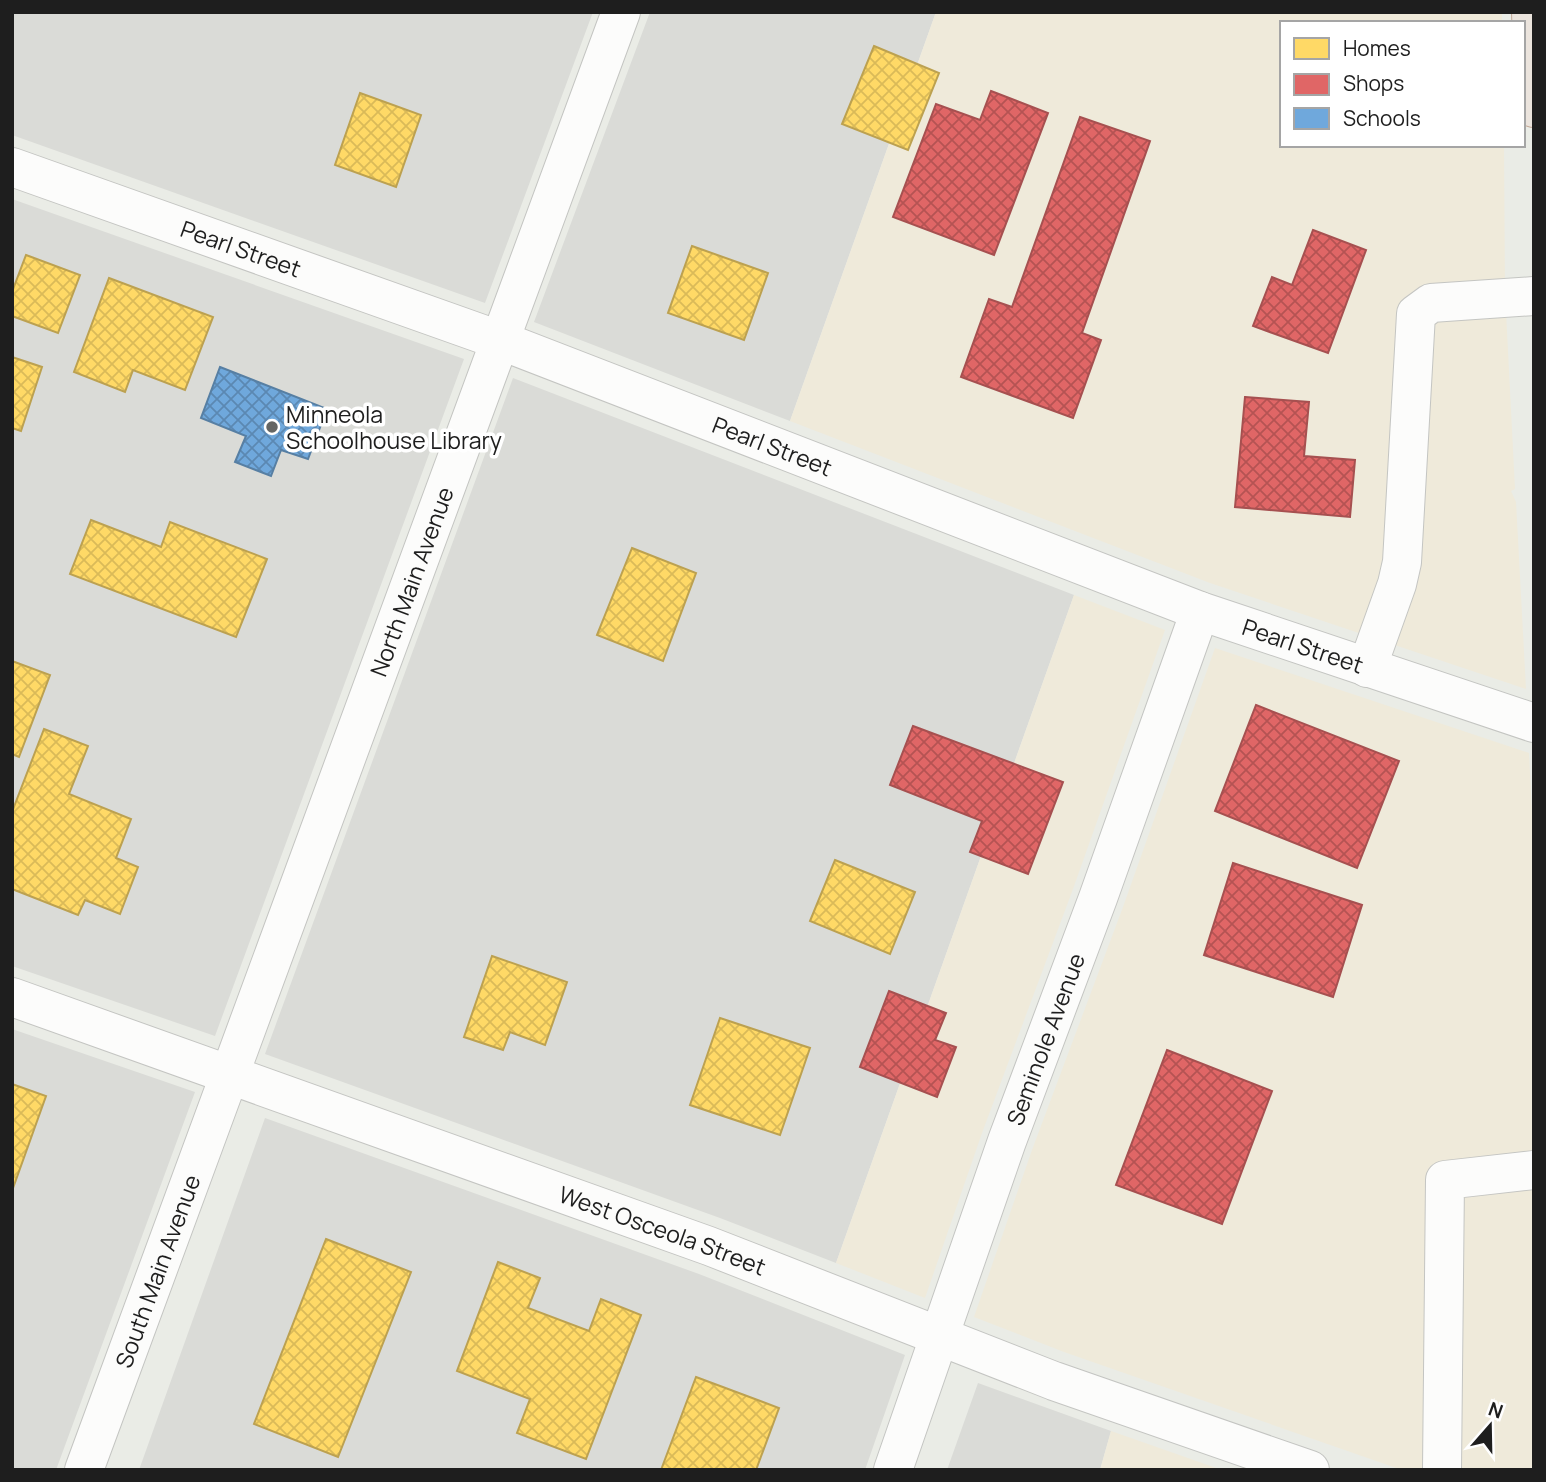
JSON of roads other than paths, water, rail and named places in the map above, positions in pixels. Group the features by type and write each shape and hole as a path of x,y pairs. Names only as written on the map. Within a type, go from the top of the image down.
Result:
{"highway":[{"path":"1531,12 1534,108"}],"street":[{"name":"North Main Avenue","path":"230,1073 621,12"},
{"name":"Pearl Street","path":"12,167 499,340 1200,611 1534,723"},
{"path":"1367,668 1397,584 1402,562 1416,314 1430,303 1534,296"},
{"name":"Seminole Avenue","path":"892,1470 1007,1141 1200,611"},
{"name":"West Osceola Street","path":"12,997 709,1246 1054,1381 1310,1470"},
{"name":"South Main Avenue","path":"84,1470 230,1073"},
{"path":"1442,1470 1446,1180 1534,1170"}],"place":[{"name":"Minneola Schoolhouse Library","path":"272,427"}]}
